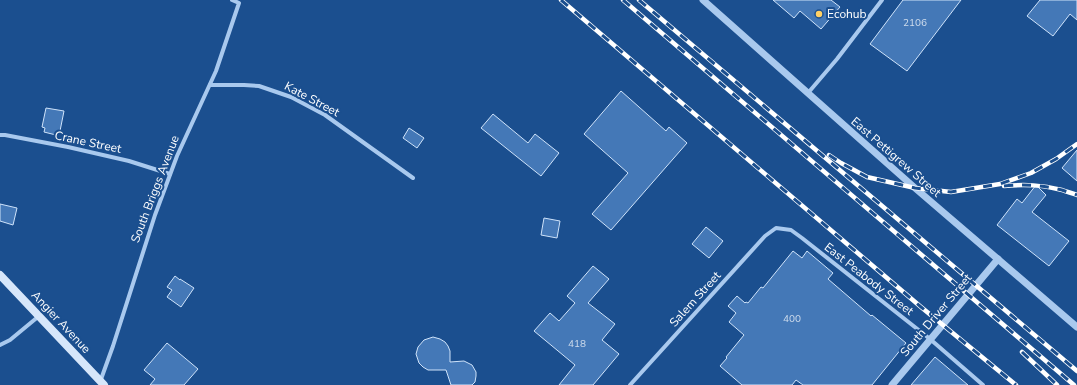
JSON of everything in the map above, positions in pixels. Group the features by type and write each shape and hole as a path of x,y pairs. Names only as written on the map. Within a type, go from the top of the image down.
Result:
{"main road":[{"name":"Angier Avenue","path":"0,275 40,316 101,384"}],"street":[{"name":"South Briggs Avenue","path":"101,384 146,242 170,174 216,71 238,3 232,0"},
{"name":"East Pettigrew Street","path":"703,0 915,188 1077,327"},
{"path":"808,93 837,59 882,0"},
{"name":"Kate Street","path":"210,85 244,84 259,86 291,97 325,115 413,178"},
{"name":"Crane Street","path":"0,135 68,147 129,161 170,174"},
{"name":"East Peabody Street","path":"776,228 791,230 802,238 930,340 983,385"},
{"name":"Salem Street","path":"630,385 765,236 776,228"},
{"name":"South Driver Street","path":"892,385 998,259"},
{"path":"0,345 10,340 40,316"}],"building":[{"name":"Ecohub","path":"773,0 831,0 840,7 821,29 800,11 794,18"},
{"path":"903,0 961,0 907,71 870,44"},
{"path":"1040,0 1077,0 1077,20 1070,14 1053,36 1027,16"},
{"path":"621,91 666,131 669,127 687,143 611,230 592,214 628,173 584,134"},
{"path":"46,108 64,111 60,131 57,131 56,135 44,132 45,128 42,127"},
{"path":"493,114 528,143 535,134 559,153 541,176 481,128"},
{"path":"409,128 424,138 417,148 403,138"},
{"path":"1077,150 1077,181 1062,168"},
{"path":"1036,185 1046,195 1032,212 1069,241 1049,266 997,225 1017,199 1022,203"},
{"path":"0,204 17,208 13,225 0,221"},
{"path":"544,218 560,221 557,238 541,235"},
{"path":"706,227 723,241 709,258 692,244"},
{"path":"793,251 802,258 807,251 833,273 828,279 871,316 872,315 906,343 872,385 803,385 796,380 792,385 742,385 720,366 744,335 729,322 736,313 728,306 737,296 745,303 748,303 761,287 763,288"},
{"path":"593,266 609,279 588,303 615,324 602,340 619,354 593,385 559,385 575,365 534,331 550,313 559,321 575,303 567,296"},
{"path":"175,276 194,288 181,307 167,297 172,290 167,287"},
{"path":"433,337 445,342 448,346 450,351 450,362 464,361 472,365 476,372 476,376 475,382 472,385 451,385 446,370 428,370 419,363 416,354 418,347 424,340"},
{"path":"167,343 198,369 184,385 150,385 155,379 144,370"},
{"path":"935,357 968,385 911,385"}],"railway":[{"path":"561,0 921,307 1016,385"},
{"path":"623,0 1074,385"},
{"path":"639,0 1077,371"},
{"path":"829,155 867,177 915,188 951,192 1000,184 1031,173 1056,159 1077,144"},
{"path":"1004,186 1040,186 1062,190 1077,195"},
{"path":"1022,352 1057,385"}],"place":[{"name":"Ecohub","path":"819,14"}]}
